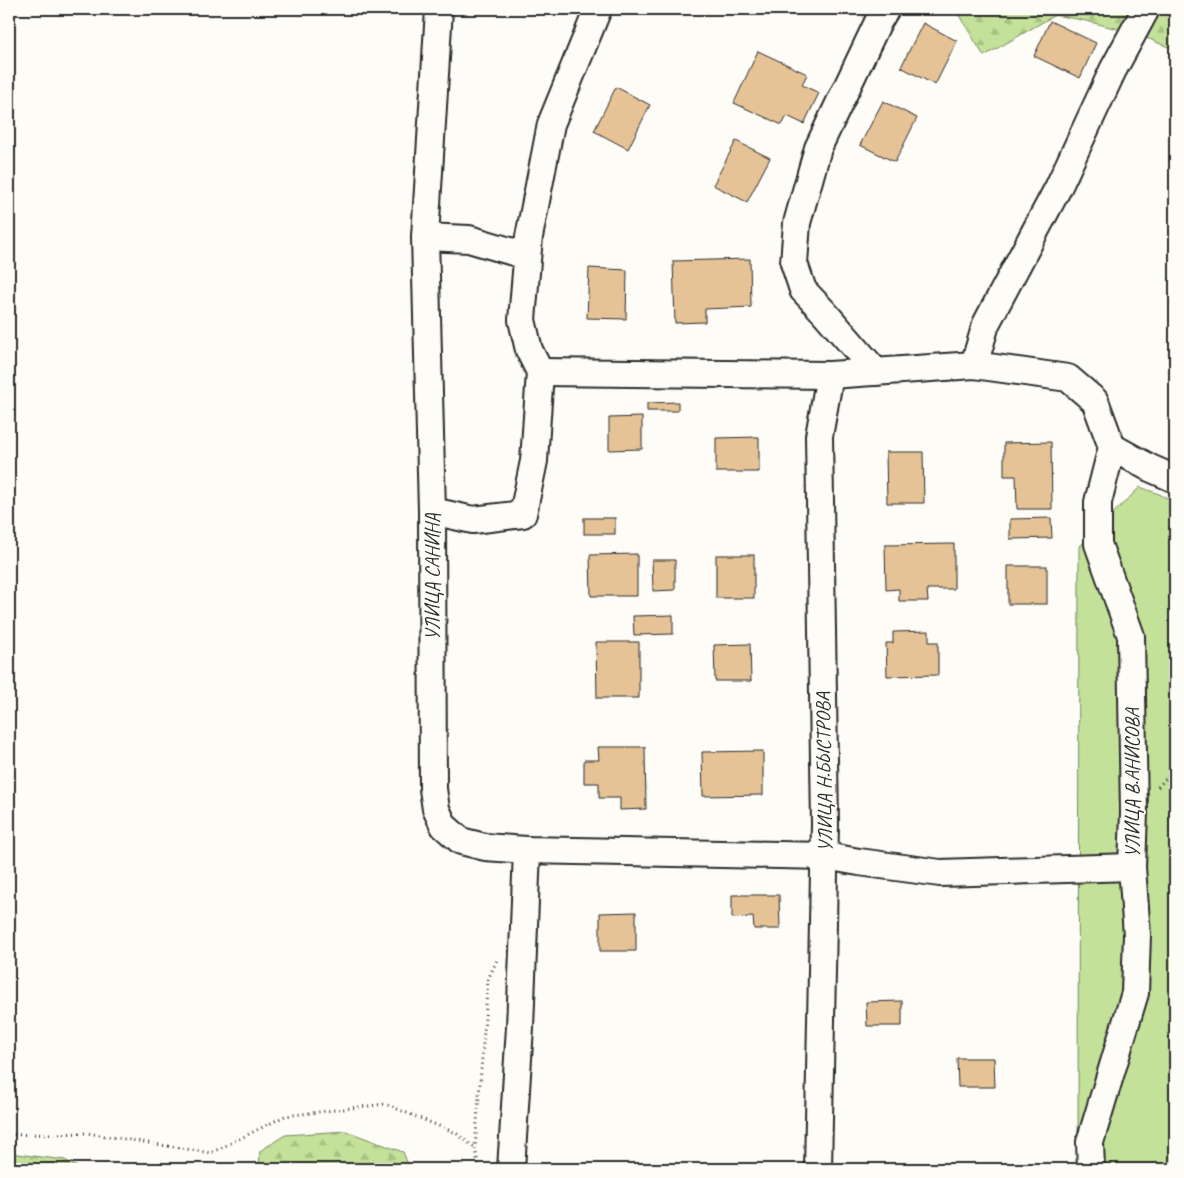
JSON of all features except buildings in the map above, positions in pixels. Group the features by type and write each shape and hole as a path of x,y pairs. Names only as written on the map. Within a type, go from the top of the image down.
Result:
{"street":[{"name":"УЛИЦА САНИНА","path":"439,9 425,237 432,511 433,789 436,809 444,826 461,841 485,847 527,850 825,856 940,873 1132,867"},
{"path":"432,511 473,520 523,514 534,461 540,372 529,350 522,320 529,237 551,124 598,9"},
{"path":"876,372 803,290 794,262 798,223 818,148 886,9"},
{"path":"974,365 986,324 1058,188 1113,70 1146,9"},
{"path":"425,237 469,240 527,256"},
{"path":"540,372 830,375 974,365 1068,378 1094,401 1112,447 1175,480"},
{"name":"УЛИЦА Н.БЫСТРОВА","path":"818,1169 825,856 819,436 830,375"},
{"name":"УЛИЦА В.АНИСОВА","path":"1091,1169 1090,1142 1135,993 1137,935 1132,867 1134,813 1131,636 1098,544 1098,502 1112,447"},
{"path":"511,1169 520,1027 527,850"}],"path":[{"path":"478,1169 475,1148 488,980 499,953"},
{"path":"9,1135 87,1133 212,1153 285,1116 385,1104 456,1133 475,1148"}],"green space":[{"path":"955,9 1175,9 1175,49 1138,34 1055,15 984,56"},
{"path":"1140,487 1175,502 1175,1169 1082,1169 1078,1156 1079,547"},
{"path":"346,1131 403,1152 410,1169 259,1169 260,1151 285,1135"},
{"path":"9,1153 65,1160 81,1169 9,1169"}]}
